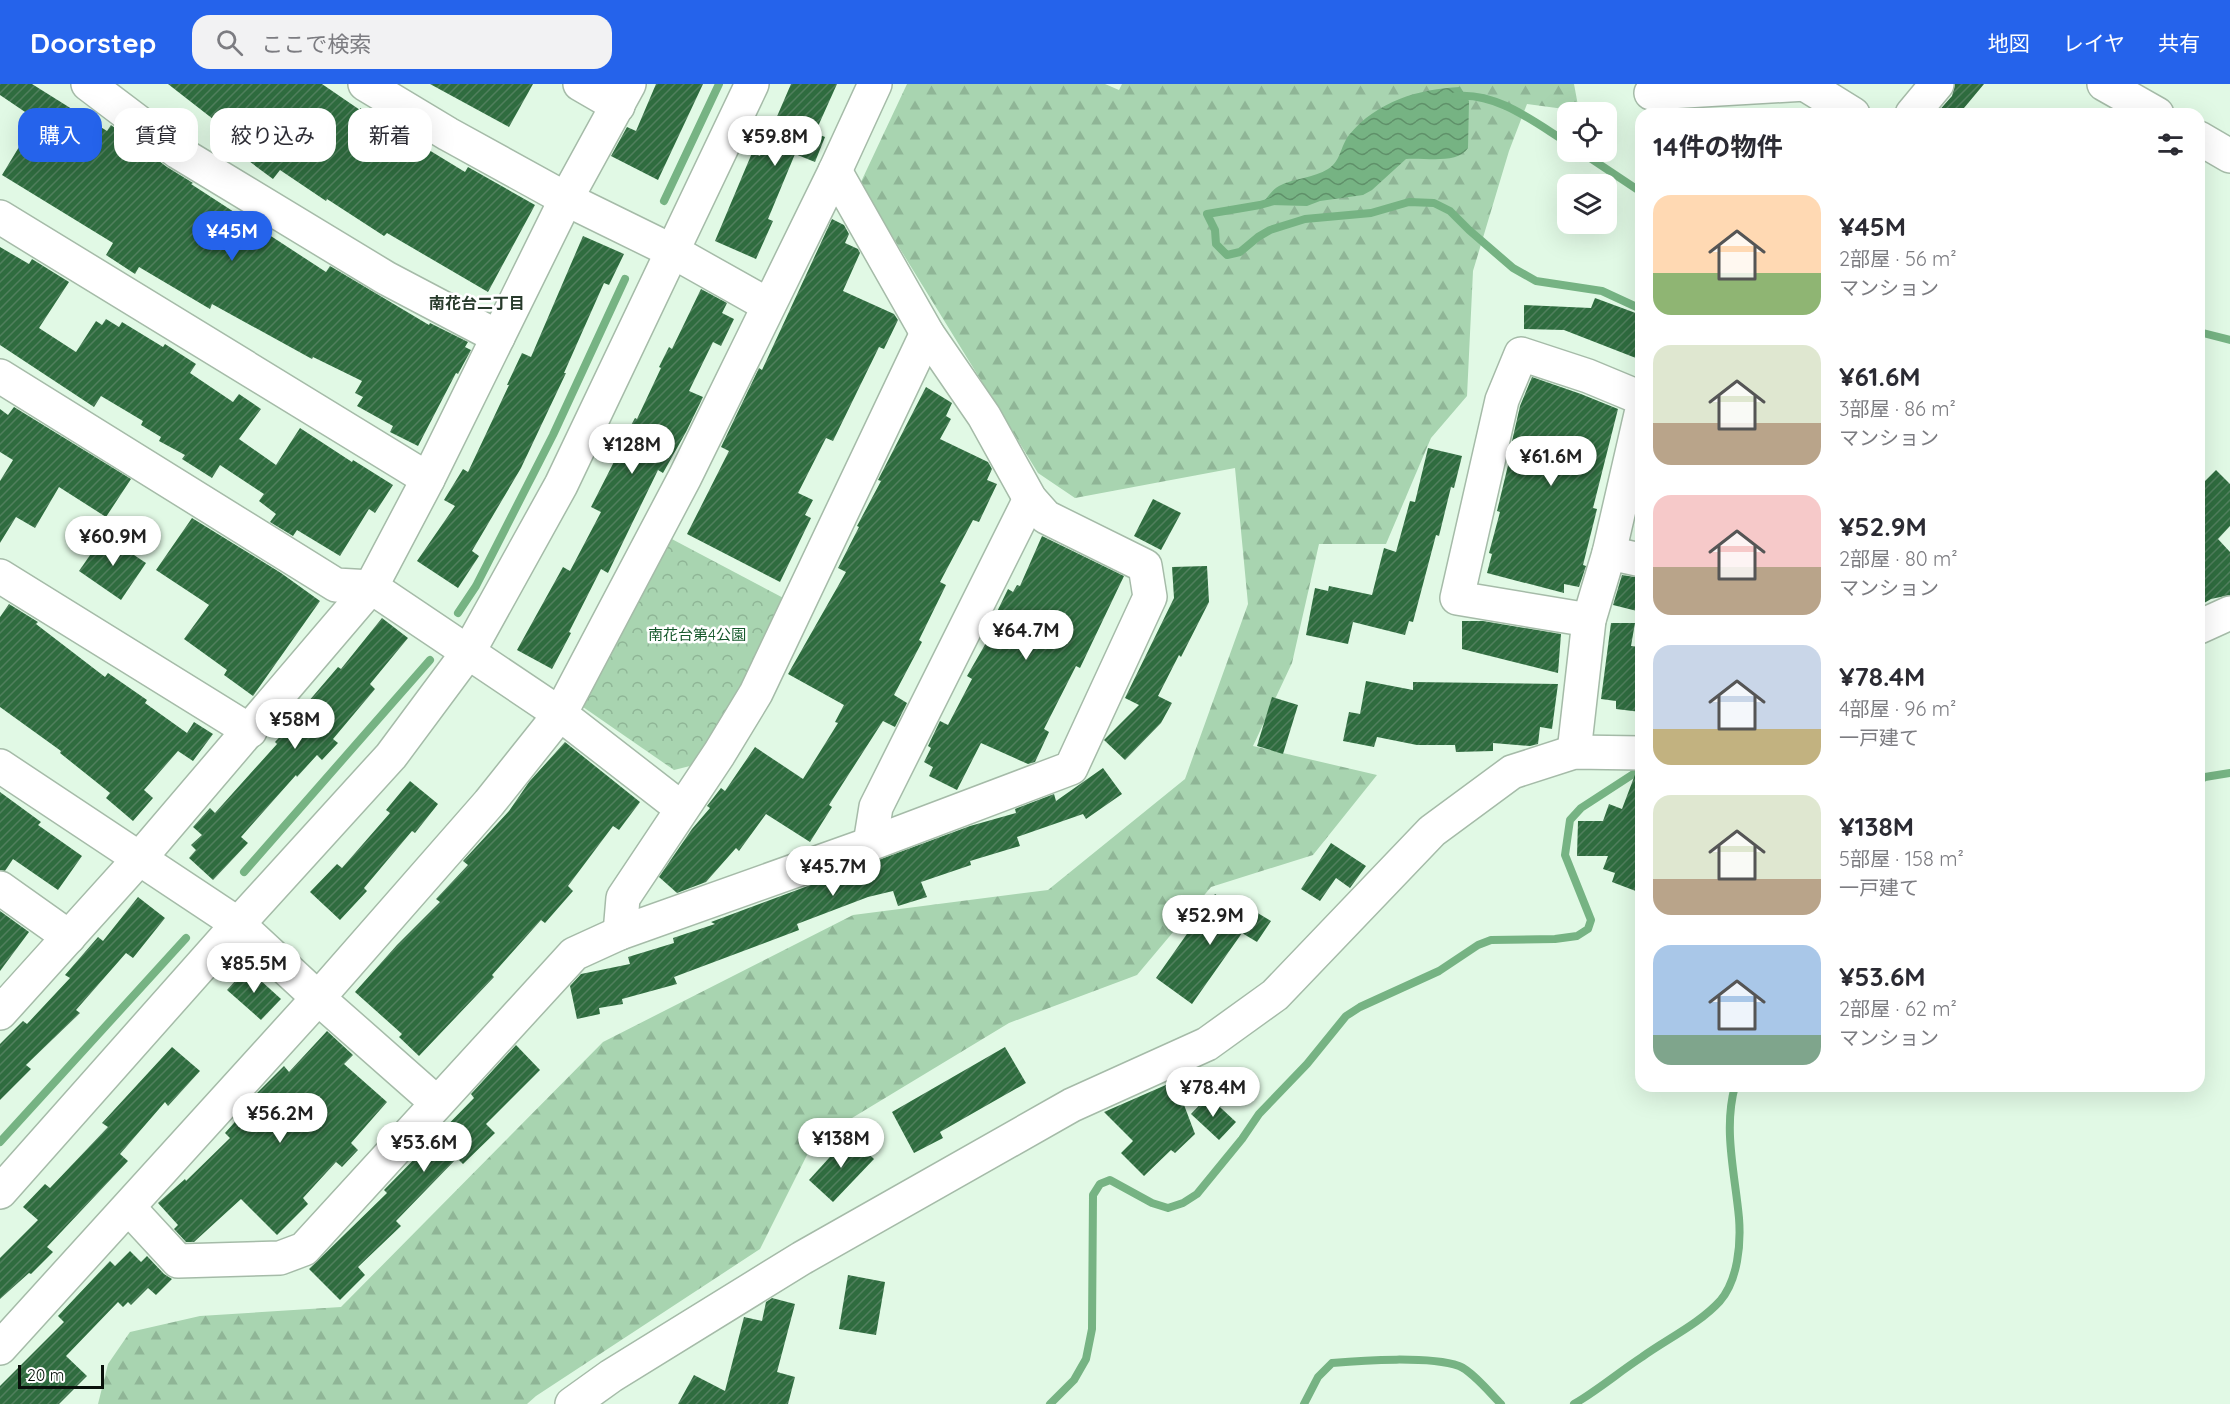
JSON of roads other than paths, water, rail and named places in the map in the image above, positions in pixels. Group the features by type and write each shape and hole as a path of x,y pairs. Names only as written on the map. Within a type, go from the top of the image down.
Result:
{"street":[{"path":"88,84 178,152 386,278 498,337"},
{"path":"365,84 448,134 566,199 672,251 768,305"},
{"path":"0,1013 139,859 371,587 428,479 566,199 624,95 580,84"},
{"path":"0,1192 391,756 469,651 561,485 752,84"},
{"path":"0,1348 318,998 489,803 560,714 685,477 836,171 875,84"},
{"path":"1651,93 1806,84 1844,108"},
{"path":"1917,108 1937,84"},
{"path":"2104,84 2146,108"},
{"path":"2205,141 2230,156"},
{"path":"129,1208 178,1261 280,1258 304,1249 574,954 620,933 870,844 1071,768 1150,597 1145,566 1046,517 1030,499 984,416 927,333 836,171"},
{"path":"0,217 428,479"},
{"path":"620,933 623,898 719,754 756,693 927,333"},
{"path":"1589,620 1457,598 1502,400 1521,354 1588,376 1635,396"},
{"path":"0,376 336,585 371,587 560,714 681,808"},
{"path":"1574,752 1589,620 1609,553 1635,440"},
{"path":"870,844 876,807 1030,499"},
{"path":"1609,553 1635,559"},
{"path":"0,576 250,731"},
{"path":"2205,624 2230,613"},
{"path":"572,1404 611,1376 822,1246 1072,1105 1207,1044 1275,995 1432,831 1512,772 1574,752 1635,753"},
{"path":"0,766 238,924 437,1103"},
{"path":"0,888 69,937"}],"water":[{"path":"1460,87 1469,101 1468,148 1463,153 1456,157 1439,159 1406,159 1372,190 1363,195 1320,201 1307,206 1265,205 1263,202 1279,186 1317,174 1332,166 1349,135 1372,113 1414,94"}],"waterway":[{"path":"664,201 719,84"},
{"path":"1456,96 1471,96 1500,104 1515,110 1557,136"},
{"path":"1596,162 1635,188"},
{"path":"1274,201 1207,214 1215,230 1216,244 1227,255 1240,252 1270,230 1305,219 1371,213 1409,202 1434,203 1450,211 1513,268 1536,281 1602,291 1635,306"},
{"path":"458,613 476,586 553,435 625,279"},
{"path":"2205,334 2230,340"},
{"path":"244,872 430,660"},
{"path":"1050,1404 1074,1380 1086,1359 1092,1329 1093,1195 1100,1184 1110,1180 1152,1203 1168,1208 1183,1203 1197,1194 1242,1139 1259,1114 1307,1064 1346,1016 1360,1007 1439,971 1478,945 1491,940 1555,939 1577,936 1588,929 1591,920 1565,855 1570,820 1581,808 1635,773"},
{"path":"2205,777 2230,773"},
{"path":"0,1142 186,938"},
{"path":"1574,1404 1702,1317 1720,1301 1731,1283 1737,1261 1739,1239 1739,1218 1730,1135 1734,1092"},
{"path":"1304,1404 1318,1377 1332,1363 1397,1360 1431,1361 1459,1366 1475,1378 1501,1404"}],"district":[{"name":"南花台二丁目","path":"477,303"}],"park label":[{"name":"南花台第4公園","path":"697,634"}]}
